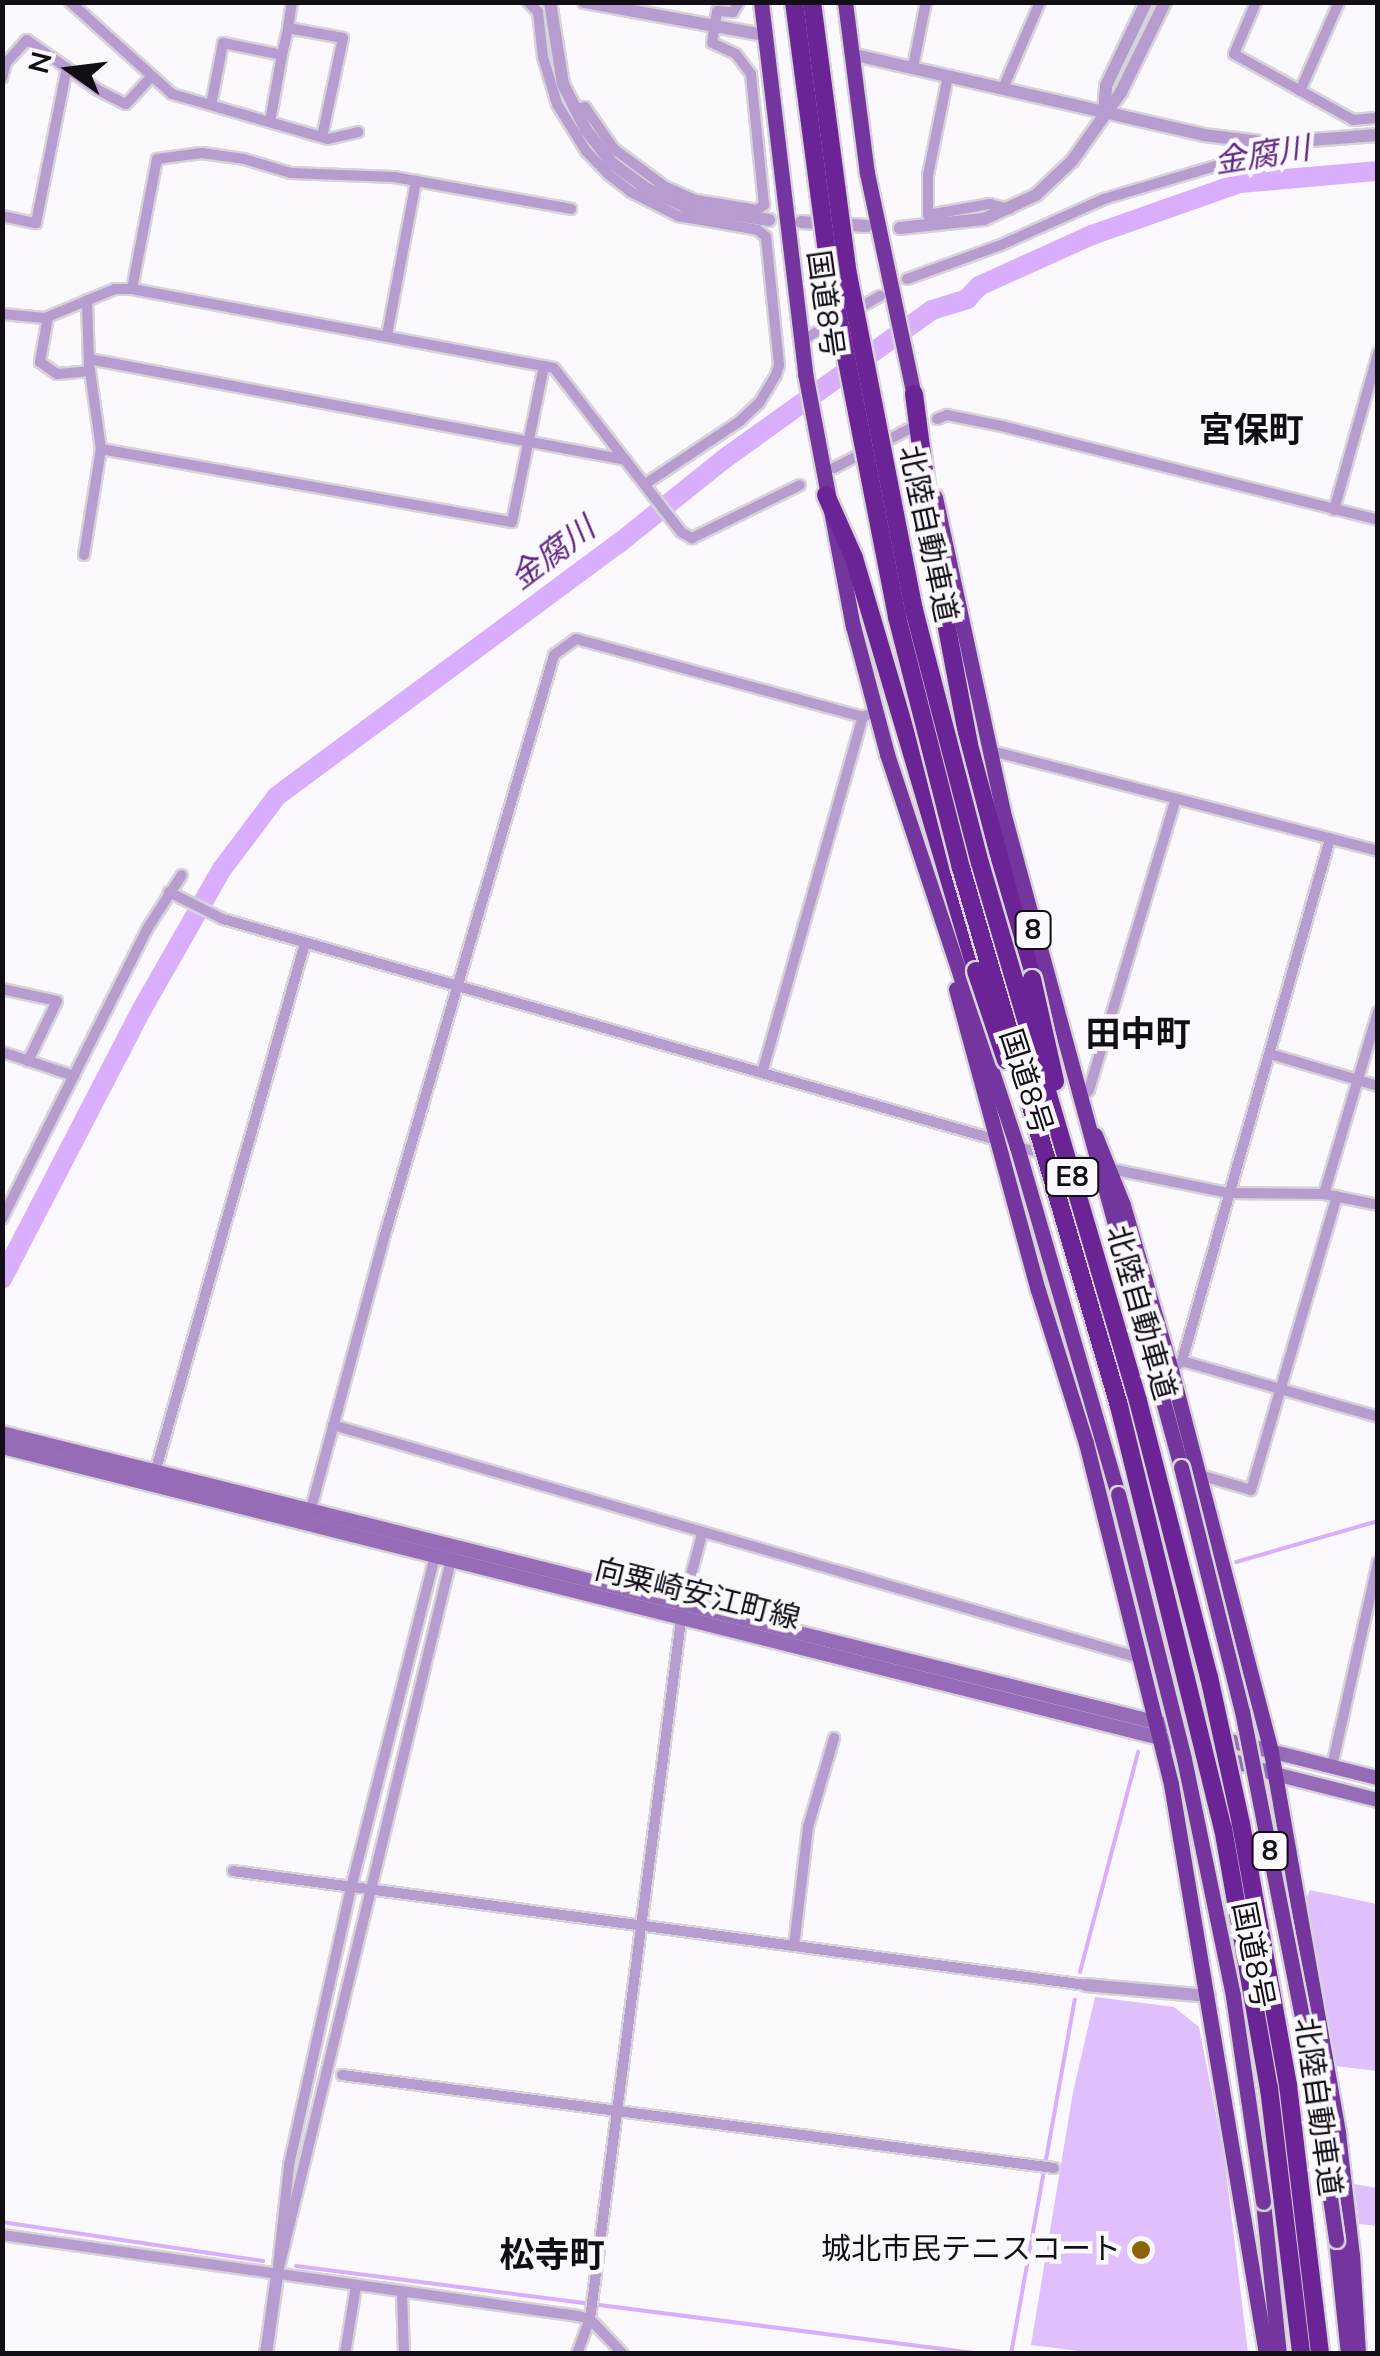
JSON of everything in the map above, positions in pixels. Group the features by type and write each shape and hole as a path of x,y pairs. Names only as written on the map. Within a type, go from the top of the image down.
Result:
{"highway":[{"name":"国道8号","path":"760,2 814,436 869,714 1017,1147 1118,1494 1184,1760 1233,1996 1262,2202 1278,2354"},
{"name":"北陸自動車道","path":"794,2 813,166 848,383 896,617 962,868 1158,1552 1223,1828 1269,2088 1301,2354"},
{"name":"北陸自動車道","path":"812,2 848,274 914,610 980,864 1115,1321 1204,1658 1241,1824 1288,2086 1320,2354"},
{"name":"国道8号","path":"846,2 867,173 988,750 1079,1099 1104,1168 1242,1711 1310,2054 1348,2354"},
{"path":"913,391 940,590 978,778 1115,1321"},
{"path":"826,494 854,558 925,809 1079,1268"},
{"path":"938,911 997,1140 1086,1443 1143,1659 1210,1996 1266,2354"},
{"path":"1104,1168 1177,1365 1200,1475 1271,1752 1338,2133 1358,2354"}],"main road":[{"name":"向粟崎安江町線","path":"2,1433 153,1477 309,1516 447,1544 683,1613"},
{"name":"向粟崎安江町線","path":"2,1447 153,1477"},
{"name":"向粟崎安江町線","path":"309,1516 451,1560 683,1613 1158,1731 1271,1752 1378,1778"},
{"name":"向粟崎安江町線","path":"1158,1731 1275,1774 1378,1800"}],"street":[{"path":"270,122 292,2"},
{"path":"528,2 538,12 543,57 586,151 630,192 678,216 758,230 766,236 782,351 776,376 759,403 740,421 647,487"},
{"path":"550,2 566,103 598,146 646,188 689,208 768,220"},
{"path":"584,2 764,36"},
{"path":"566,103 585,107 614,150 664,186 696,200 757,210 764,205 751,74 736,54 712,43 717,10 733,12 740,2"},
{"path":"914,67 926,2"},
{"path":"1004,86 1040,2"},
{"path":"1104,114 1106,86 1146,2"},
{"path":"900,228 960,225 1010,210 1057,177 1121,92 1165,2"},
{"path":"1256,2 1234,54 1354,120 1377,116"},
{"path":"1300,91 1339,2"},
{"path":"76,4 172,94 322,137 358,132"},
{"path":"288,28 343,38 322,137"},
{"path":"2,78 6,62 27,40 126,104 152,76"},
{"path":"211,105 224,43 282,54"},
{"path":"851,54 1004,86 1204,136 1269,143 1378,135"},
{"path":"2,216 36,223 67,68"},
{"path":"948,76 928,176 928,215 990,204 1010,210"},
{"path":"906,278 1000,246 1104,199 1259,153 1269,143"},
{"path":"132,288 157,159 202,153 244,159 291,173 416,181 571,209"},
{"path":"387,335 416,181"},
{"path":"800,222 867,226"},
{"path":"2,314 31,319 48,317 114,289 132,288 554,368 681,532 692,538 800,486"},
{"path":"808,337 880,296"},
{"path":"84,555 101,449 90,365 88,300"},
{"path":"48,317 40,362 57,374 90,365 626,460"},
{"path":"1334,510 1378,353"},
{"path":"101,449 512,522 544,366"},
{"path":"937,419 947,415 1006,427 1378,520"},
{"path":"834,468 911,428"},
{"path":"309,1516 554,655 576,639 869,714 762,1073"},
{"path":"988,750 1378,851"},
{"path":"1079,1099 1089,1090 1176,798"},
{"path":"1330,839 1177,1365 1282,1388 1378,1417"},
{"path":"2,1219 182,875"},
{"path":"172,892 223,918 305,943 997,1140"},
{"path":"153,1477 305,943"},
{"path":"2,989 58,1000 28,1061"},
{"path":"1324,1194 1378,1012"},
{"path":"2,1052 74,1076"},
{"path":"1270,1054 1378,1086"},
{"path":"1017,1147 1228,1193 1324,1194 1378,1205"},
{"path":"1200,1475 1251,1490 1338,1196"},
{"path":"333,1426 1143,1659"},
{"path":"577,2354 591,2310 683,1613 702,1534"},
{"path":"266,2354 289,2165 351,1888 435,1556 447,1544"},
{"path":"277,2276 451,1560 447,1544"},
{"path":"1332,1766 1378,1562"},
{"path":"794,1946 808,1827 834,1738"},
{"path":"233,1872 1086,1985 1210,1996"},
{"path":"342,2075 1048,2167"},
{"path":"2,2235 402,2293 591,2310 624,2354"},
{"path":"345,2354 356,2286"},
{"path":"402,2293 404,2354"}],"shaded area":[{"path":"1310,1890 1377,1904 1377,2071 1336,2066 1306,1899"},
{"name":"城北市民テニスコート","path":"1095,1997 1174,2007 1199,2027 1224,2155 1248,2353 1102,2354 1031,2345 1073,2092"},
{"path":"1354,2184 1377,2188 1377,2226 1359,2224"}],"waterway":[{"name":"金腐川","path":"2,1279 142,1009 222,869 277,796 618,544 724,459 932,310 967,299 979,286 1092,235 1240,183 1378,171"},
{"path":"1236,1562 1378,1521"},
{"path":"1080,1972 1138,1752"},
{"path":"1011,2354 1075,2000"},
{"path":"2,2222 263,2261"},
{"path":"296,2266 981,2354"}],"place":[{"name":"城北市民テニスコート","path":"1141,2250"}],"district":[{"name":"宮保町","path":"1251,431"},
{"name":"田中町","path":"1138,1035"},
{"name":"松寺町","path":"552,2256"}]}
